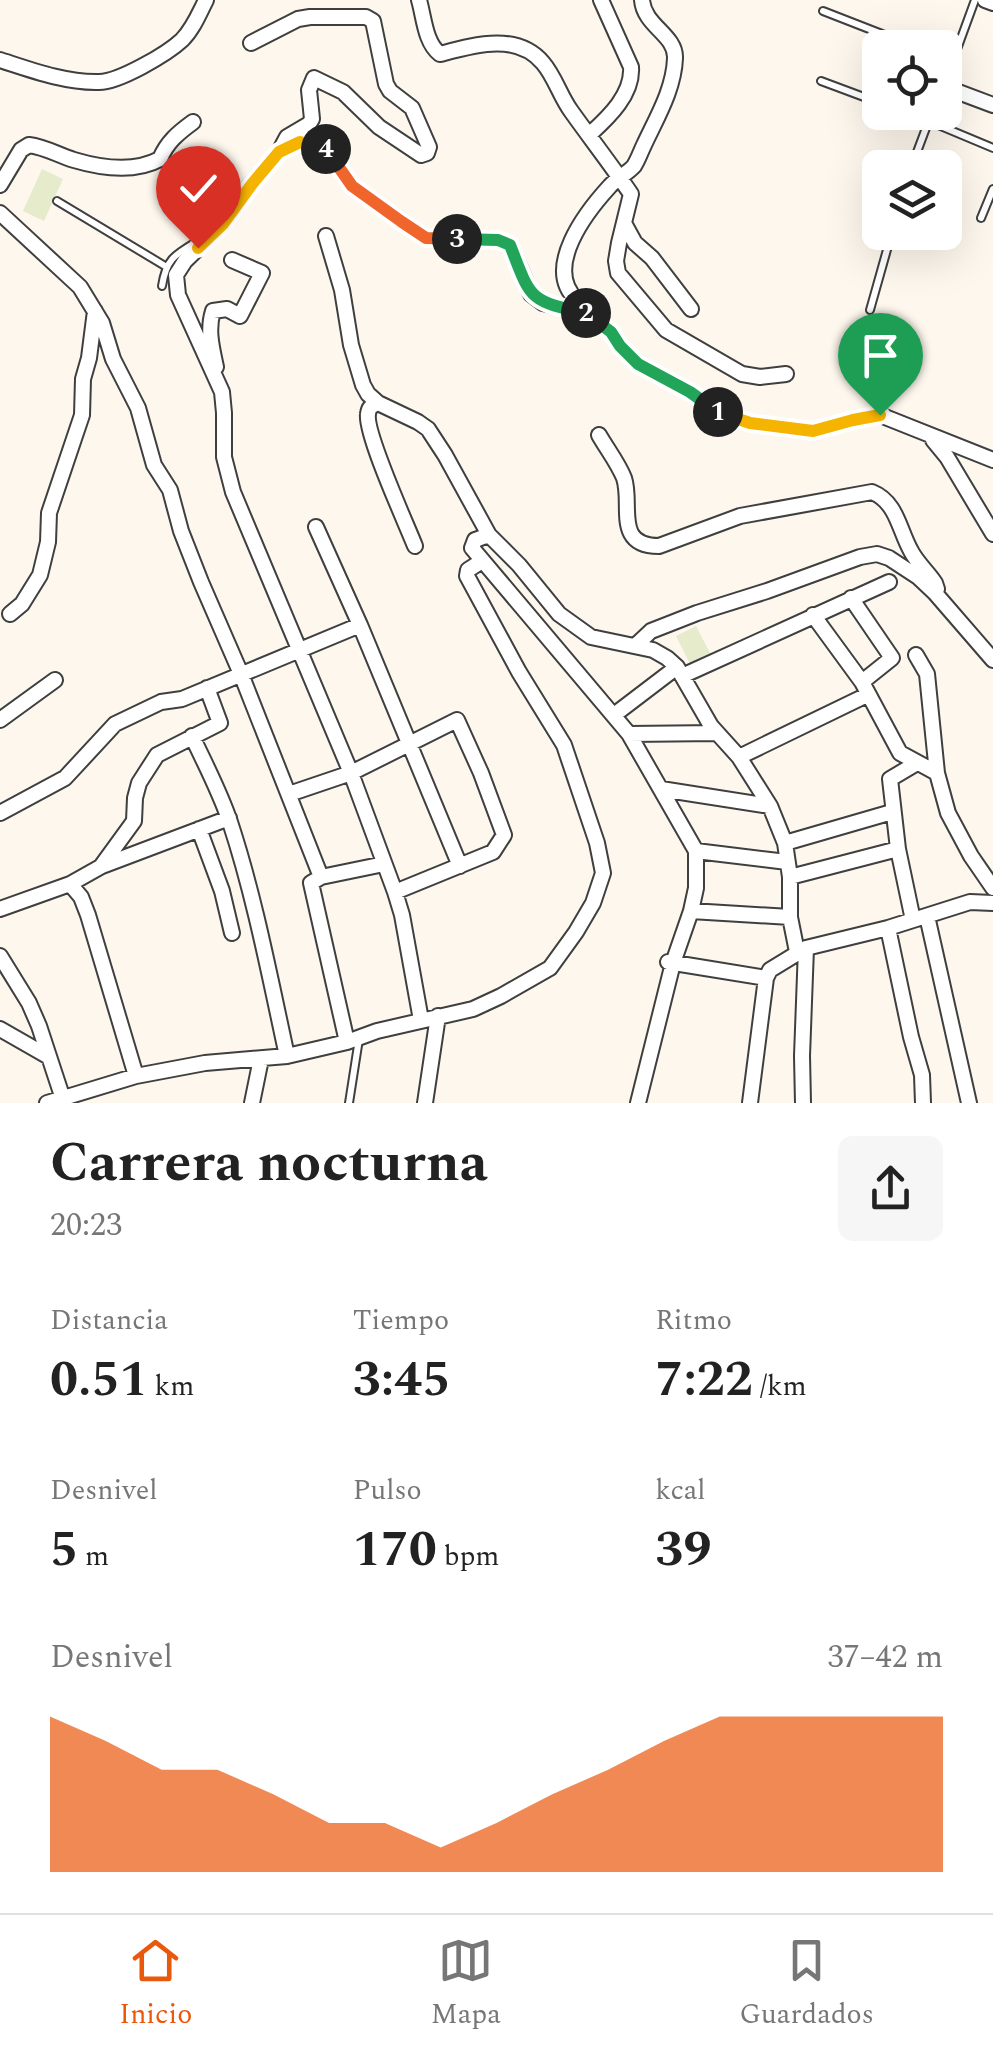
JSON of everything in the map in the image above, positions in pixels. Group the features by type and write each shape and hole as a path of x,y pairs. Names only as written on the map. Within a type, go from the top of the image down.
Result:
{"street":[{"path":"0,60 40,73 112,81 181,41 206,0"},
{"path":"419,0 433,50 440,54 496,42 530,51 544,64 570,109 631,194 616,261 618,274 666,330 742,374 786,374"},
{"path":"590,134 606,119 632,79 631,67 601,0"},
{"path":"642,0 646,16 676,54 668,96 634,166 610,186 579,228 565,256 566,285 576,300 598,312 620,346 638,364 723,414 750,423 813,431 880,415 993,460"},
{"path":"985,0 993,3"},
{"path":"222,392 178,295 176,276 184,260 223,224 287,137 309,124 314,78 342,92 379,127 421,155 427,154 429,147 412,108 388,88 373,20 298,19 252,43"},
{"path":"962,91 993,104"},
{"path":"0,186 21,150 29,145 78,161 138,168 160,159 176,134 194,122"},
{"path":"279,152 300,142 327,150 352,186 426,238 498,240 510,245 531,294 543,304 586,313 611,332"},
{"path":"0,213 80,287 102,324 113,359 138,408 154,465 170,490 188,548 320,877"},
{"path":"624,223 635,242 691,308"},
{"path":"326,236 342,290 351,345 368,394 428,429 489,535 559,614 576,628 603,641 653,650 668,658 770,806 785,843 790,917 802,950 803,1103"},
{"path":"232,260 262,273 240,316 219,310 211,318 210,341 224,413 224,457 233,492 351,773 395,892 421,1020"},
{"path":"10,614 22,604 40,576 48,542 48,514 82,415 83,379 95,311"},
{"path":"378,402 371,407 368,421 415,546"},
{"path":"599,435 624,476 626,520 638,541 660,546 740,516 872,492 879,494 895,512 911,552 935,584 935,593"},
{"path":"930,435 993,534"},
{"path":"316,527 460,866"},
{"path":"489,535 472,543 472,548 614,715 696,851 696,888 691,911 670,963 638,1103"},
{"path":"634,646 651,631 696,613 877,554 889,558 935,593 993,660"},
{"path":"0,956 39,1026 55,1101 136,1076 205,1062 287,1056 473,1009 550,968 593,903 604,873 564,745 467,576 468,570 482,562"},
{"path":"614,715 680,672 889,582"},
{"path":"738,757 864,688 892,658 852,598"},
{"path":"812,615 864,688 900,753 937,773"},
{"path":"0,814 65,778 115,724 161,702 182,699 360,625"},
{"path":"916,655 927,674 937,773 948,813 993,888"},
{"path":"0,720 56,680"},
{"path":"102,866 134,821 139,783 157,754 220,723 207,688"},
{"path":"289,794 351,773 457,720 504,835 493,852 395,892"},
{"path":"628,734 717,733"},
{"path":"192,736 228,818 260,929 287,1056"},
{"path":"918,763 890,779 892,812 898,849 969,1103"},
{"path":"661,789 770,806"},
{"path":"785,843 892,812"},
{"path":"0,909 228,818"},
{"path":"200,829 232,933"},
{"path":"696,851 789,870 898,849"},
{"path":"353,1040 311,883 320,877 384,864"},
{"path":"70,884 81,896 88,915 136,1076"},
{"path":"750,1103 770,970 802,950 970,902 993,903"},
{"path":"691,911 790,917"},
{"path":"888,928 910,1037 922,1074 924,1103"},
{"path":"670,963 766,978"},
{"path":"425,1103 438,1016"},
{"path":"0,1028 48,1058"},
{"path":"252,1103 261,1059"}],"lane":[{"path":"961,30 974,0"},
{"path":"823,11 872,30"},
{"path":"821,81 862,96"},
{"path":"958,130 993,148"},
{"path":"980,218 993,189"},
{"path":"57,201 165,266"},
{"path":"162,286 165,266 176,254 211,235"},
{"path":"870,310 887,250"},
{"path":"349,1103 353,1040"}],"green space":[{"path":"42,169 63,179 44,221 23,211"},
{"path":"696,626 711,655 691,666 676,636"}],"route":[{"path":"198,248 223,224 279,152 300,142 318,146 327,150 352,186 426,238 498,240 510,245 531,294 543,304 586,313 611,332 638,364 723,414 750,423 813,431 880,415"}]}
